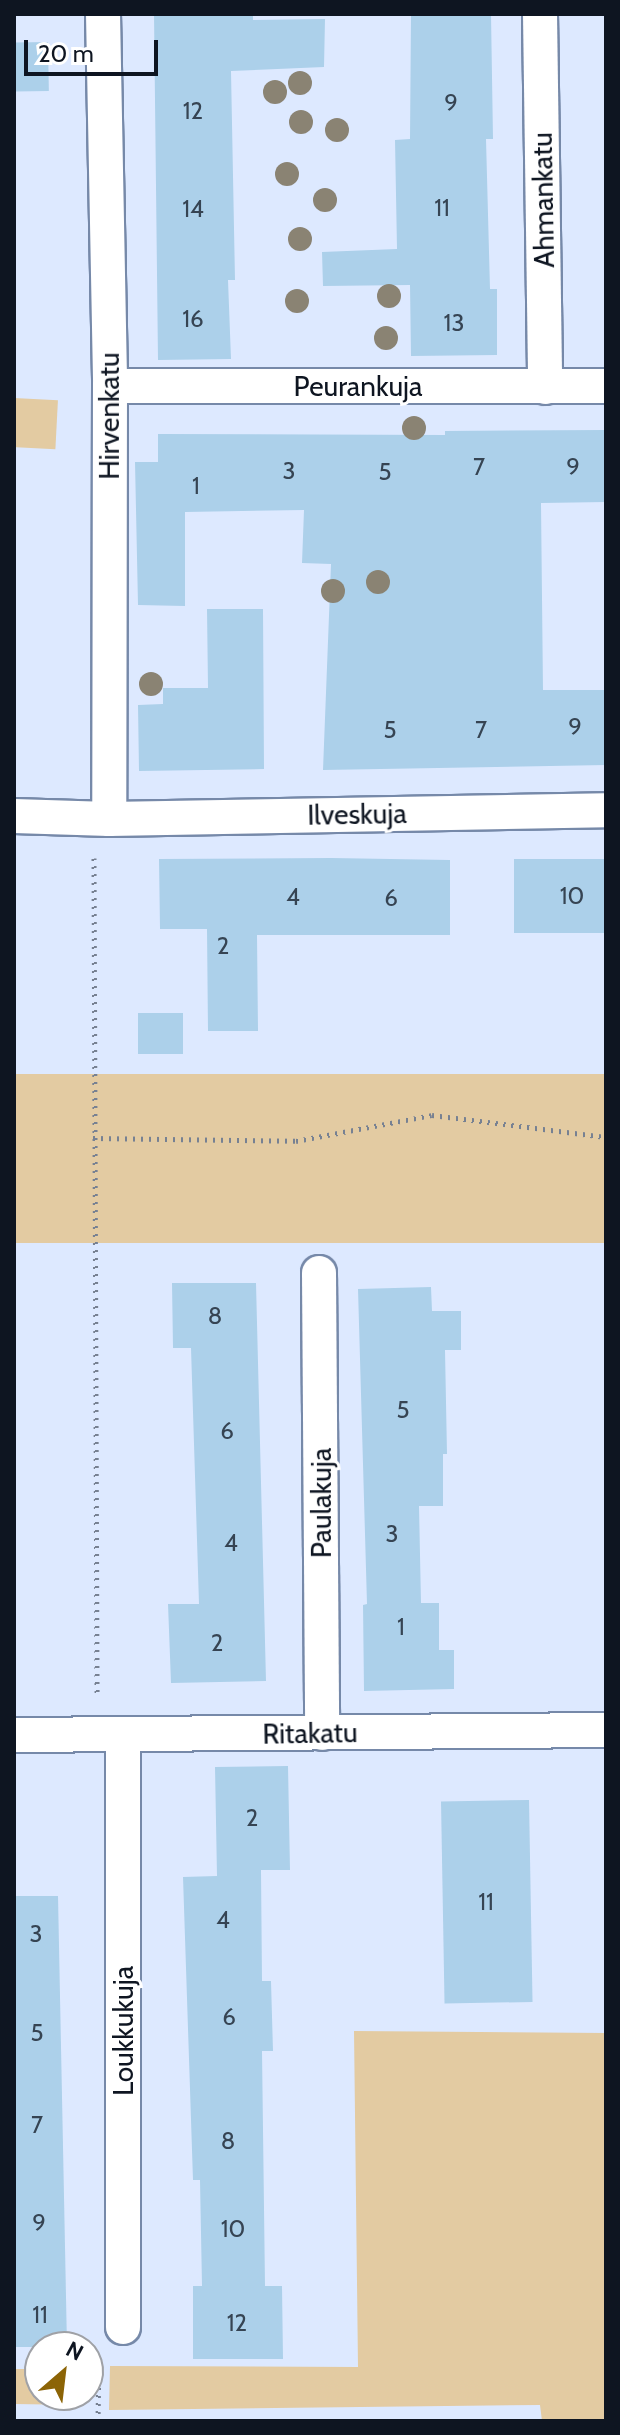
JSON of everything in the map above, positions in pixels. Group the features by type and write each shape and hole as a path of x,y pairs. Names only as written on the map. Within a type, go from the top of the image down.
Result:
{"street":[{"name":"Hirvenkatu","path":"103,14 110,386 109,819"},
{"name":"Ahmankatu","path":"540,14 545,387"},
{"name":"Peurankuja","path":"110,386 606,386"},
{"name":"Ilveskuja","path":"14,816 109,819 606,810"},
{"name":"Paulakuja","path":"319,1273 322,1733"},
{"name":"Ritakatu","path":"14,1735 606,1730"},
{"name":"Loukkukuja","path":"110,1735 123,2327"}],"path":[{"path":"109,819 94,851 93,1138 110,1735"},
{"path":"93,1138 296,1141 432,1115 606,1137"}],"shaded area":[{"path":"14,398 58,400 55,449 14,447"},
{"path":"14,1074 606,1074 606,1243 14,1243"},
{"path":"354,2031 606,2033 606,2421 542,2421 540,2405 109,2410 110,2366 358,2367"},
{"path":"14,2369 24,2369 24,2404 14,2404"}],"building":[{"path":"154,14 253,14 253,20 325,19 324,67 231,71 235,280 228,280 231,359 158,360"},
{"path":"411,14 491,14 493,139 486,139 490,289 497,289 497,355 411,356 410,285 323,286 322,252 397,249 395,140 410,139"},
{"path":"48,42 49,91 15,92 14,43"},
{"path":"606,430 606,502 541,503 543,690 606,690 606,765 323,770 331,564 302,563 304,510 185,512 185,606 138,605 135,462 158,462 158,434 445,435 445,431"},
{"path":"207,609 263,609 264,769 139,771 138,705 163,704 163,688 208,688"},
{"path":"159,859 450,860 450,935 257,935 258,1031 208,1031 207,929 160,929"},
{"path":"514,859 606,859 606,933 514,933"},
{"path":"138,1013 183,1013 183,1054 138,1054"},
{"path":"172,1283 256,1283 266,1681 171,1683 168,1604 199,1604 191,1348 173,1348"},
{"path":"431,1287 432,1311 461,1311 461,1350 445,1350 447,1454 443,1454 443,1506 419,1506 421,1603 439,1603 439,1650 454,1650 454,1689 364,1691 363,1605 367,1604 358,1289"},
{"path":"288,1766 290,1870 261,1870 262,1981 271,1981 273,2051 262,2051 265,2286 282,2286 283,2359 193,2359 193,2286 202,2286 200,2180 193,2180 183,1877 217,1876 215,1767"},
{"path":"529,1800 533,2002 445,2004 441,1802"},
{"path":"14,1896 58,1896 67,2331 24,2331 24,2347 14,2347"}]}
